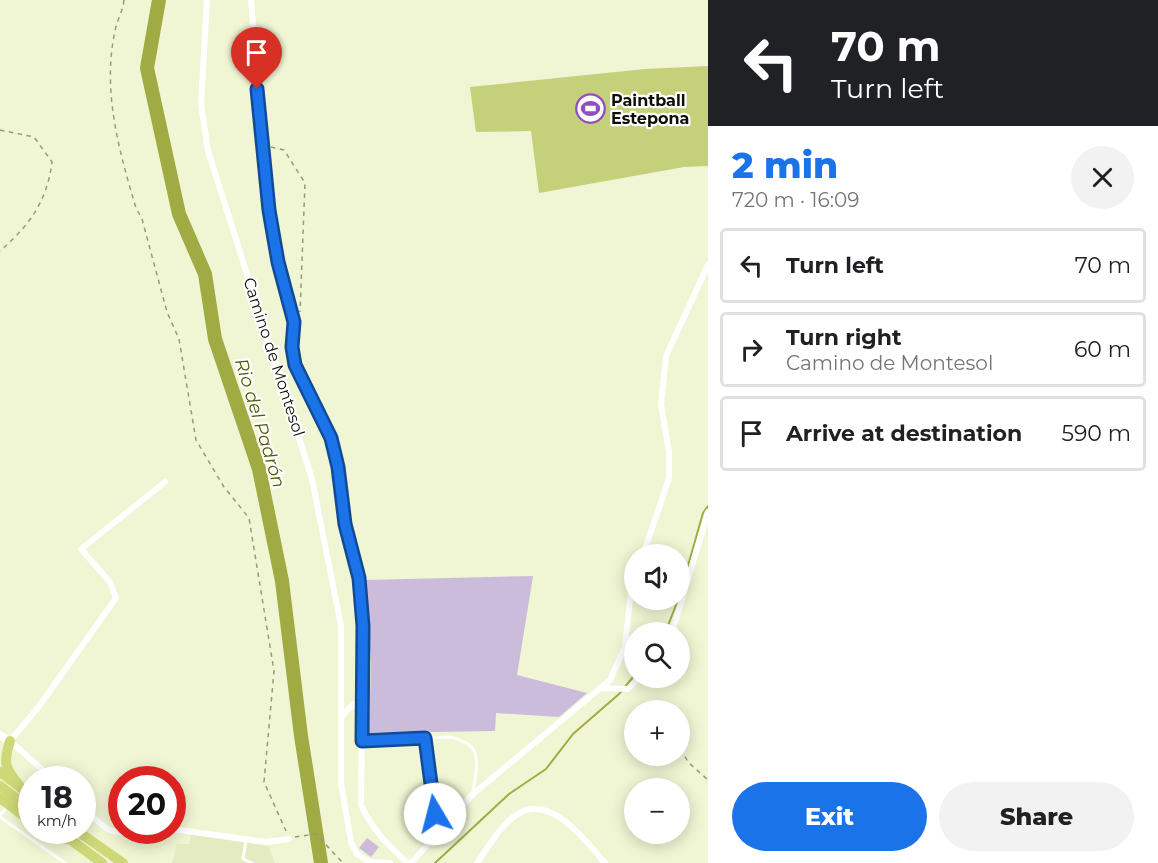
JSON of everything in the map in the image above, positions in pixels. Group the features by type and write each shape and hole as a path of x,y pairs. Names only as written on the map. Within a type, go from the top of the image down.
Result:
{"highway":[{"path":"0,752 10,741"},
{"path":"10,741 4,758 6,767 18,784"},
{"path":"0,772 18,786"},
{"path":"0,786 18,800"},
{"path":"0,798 18,812"},
{"path":"82,844 102,863"},
{"path":"89,844 123,863"}],"street":[{"name":"Camino de Montesol","path":"207,0 201,104 208,152 312,479 341,626 341,783 351,842 357,854 370,862 390,863"},
{"name":"Camino de Montesol","path":"251,0 262,146 278,262 294,322 292,347 295,365 331,438 338,467 345,524 359,578 363,626 361,805 375,831 410,863"},
{"path":"647,544 669,478 669,452 661,404 666,356 708,265"},
{"path":"10,741 37,709 116,598 110,582 81,549 165,482"},
{"path":"675,622 708,512"},
{"path":"410,863 473,794 610,680 625,647 629,610"},
{"path":"600,688 629,688"},
{"path":"342,716 353,704 358,706 362,714"},
{"path":"0,735 38,766"},
{"path":"477,863 498,833 516,815 539,810 562,819 605,863"},
{"path":"96,819 108,830"},
{"path":"186,831 266,842 289,839"}],"lane":[{"path":"362,741 449,737 471,745 477,761 473,794"},
{"path":"425,738 438,833"},
{"path":"9,805 0,816 65,863"},
{"path":"246,839 243,859 252,863"}],"path":[{"path":"124,0 115,31 110,92 115,128 135,208 142,219 167,312 179,339 196,440 224,487 249,518 273,671 264,782 289,839 304,834 316,834 343,863"},
{"path":"0,130 34,137 52,162 49,189 22,232 0,251"},
{"path":"262,146 284,150 305,183 299,318 294,322"},
{"path":"690,765 708,780"}],"shaded area":[{"path":"191,834 268,846 275,863 172,863 177,844 189,844"}],"green space":[{"name":"Paintball Estepona","path":"708,66 708,166 684,167 539,193 531,131 476,132 470,87 645,69"}],"building":[{"path":"533,576 517,675 587,693 559,717 496,713 495,731 369,733 371,664 366,580"},
{"path":"367,838 379,847 371,857 359,848"}],"waterway":[{"name":"Rio del Padrón","path":"159,0 147,68 179,214 205,274 215,339 259,469 282,581 301,736 321,863"},
{"path":"690,559 703,513 708,506"},
{"path":"669,622 674,610"},
{"path":"435,863 509,794 546,769 573,734 624,688"}],"place":[{"name":"Paintball Estepona","path":"590,109"}],"route":[{"path":"257,89 269,210 278,262 290,300 294,322 292,347 295,365 300,380 331,438 338,467 345,524 359,578 363,626 362,741 425,738 435,814"}]}
